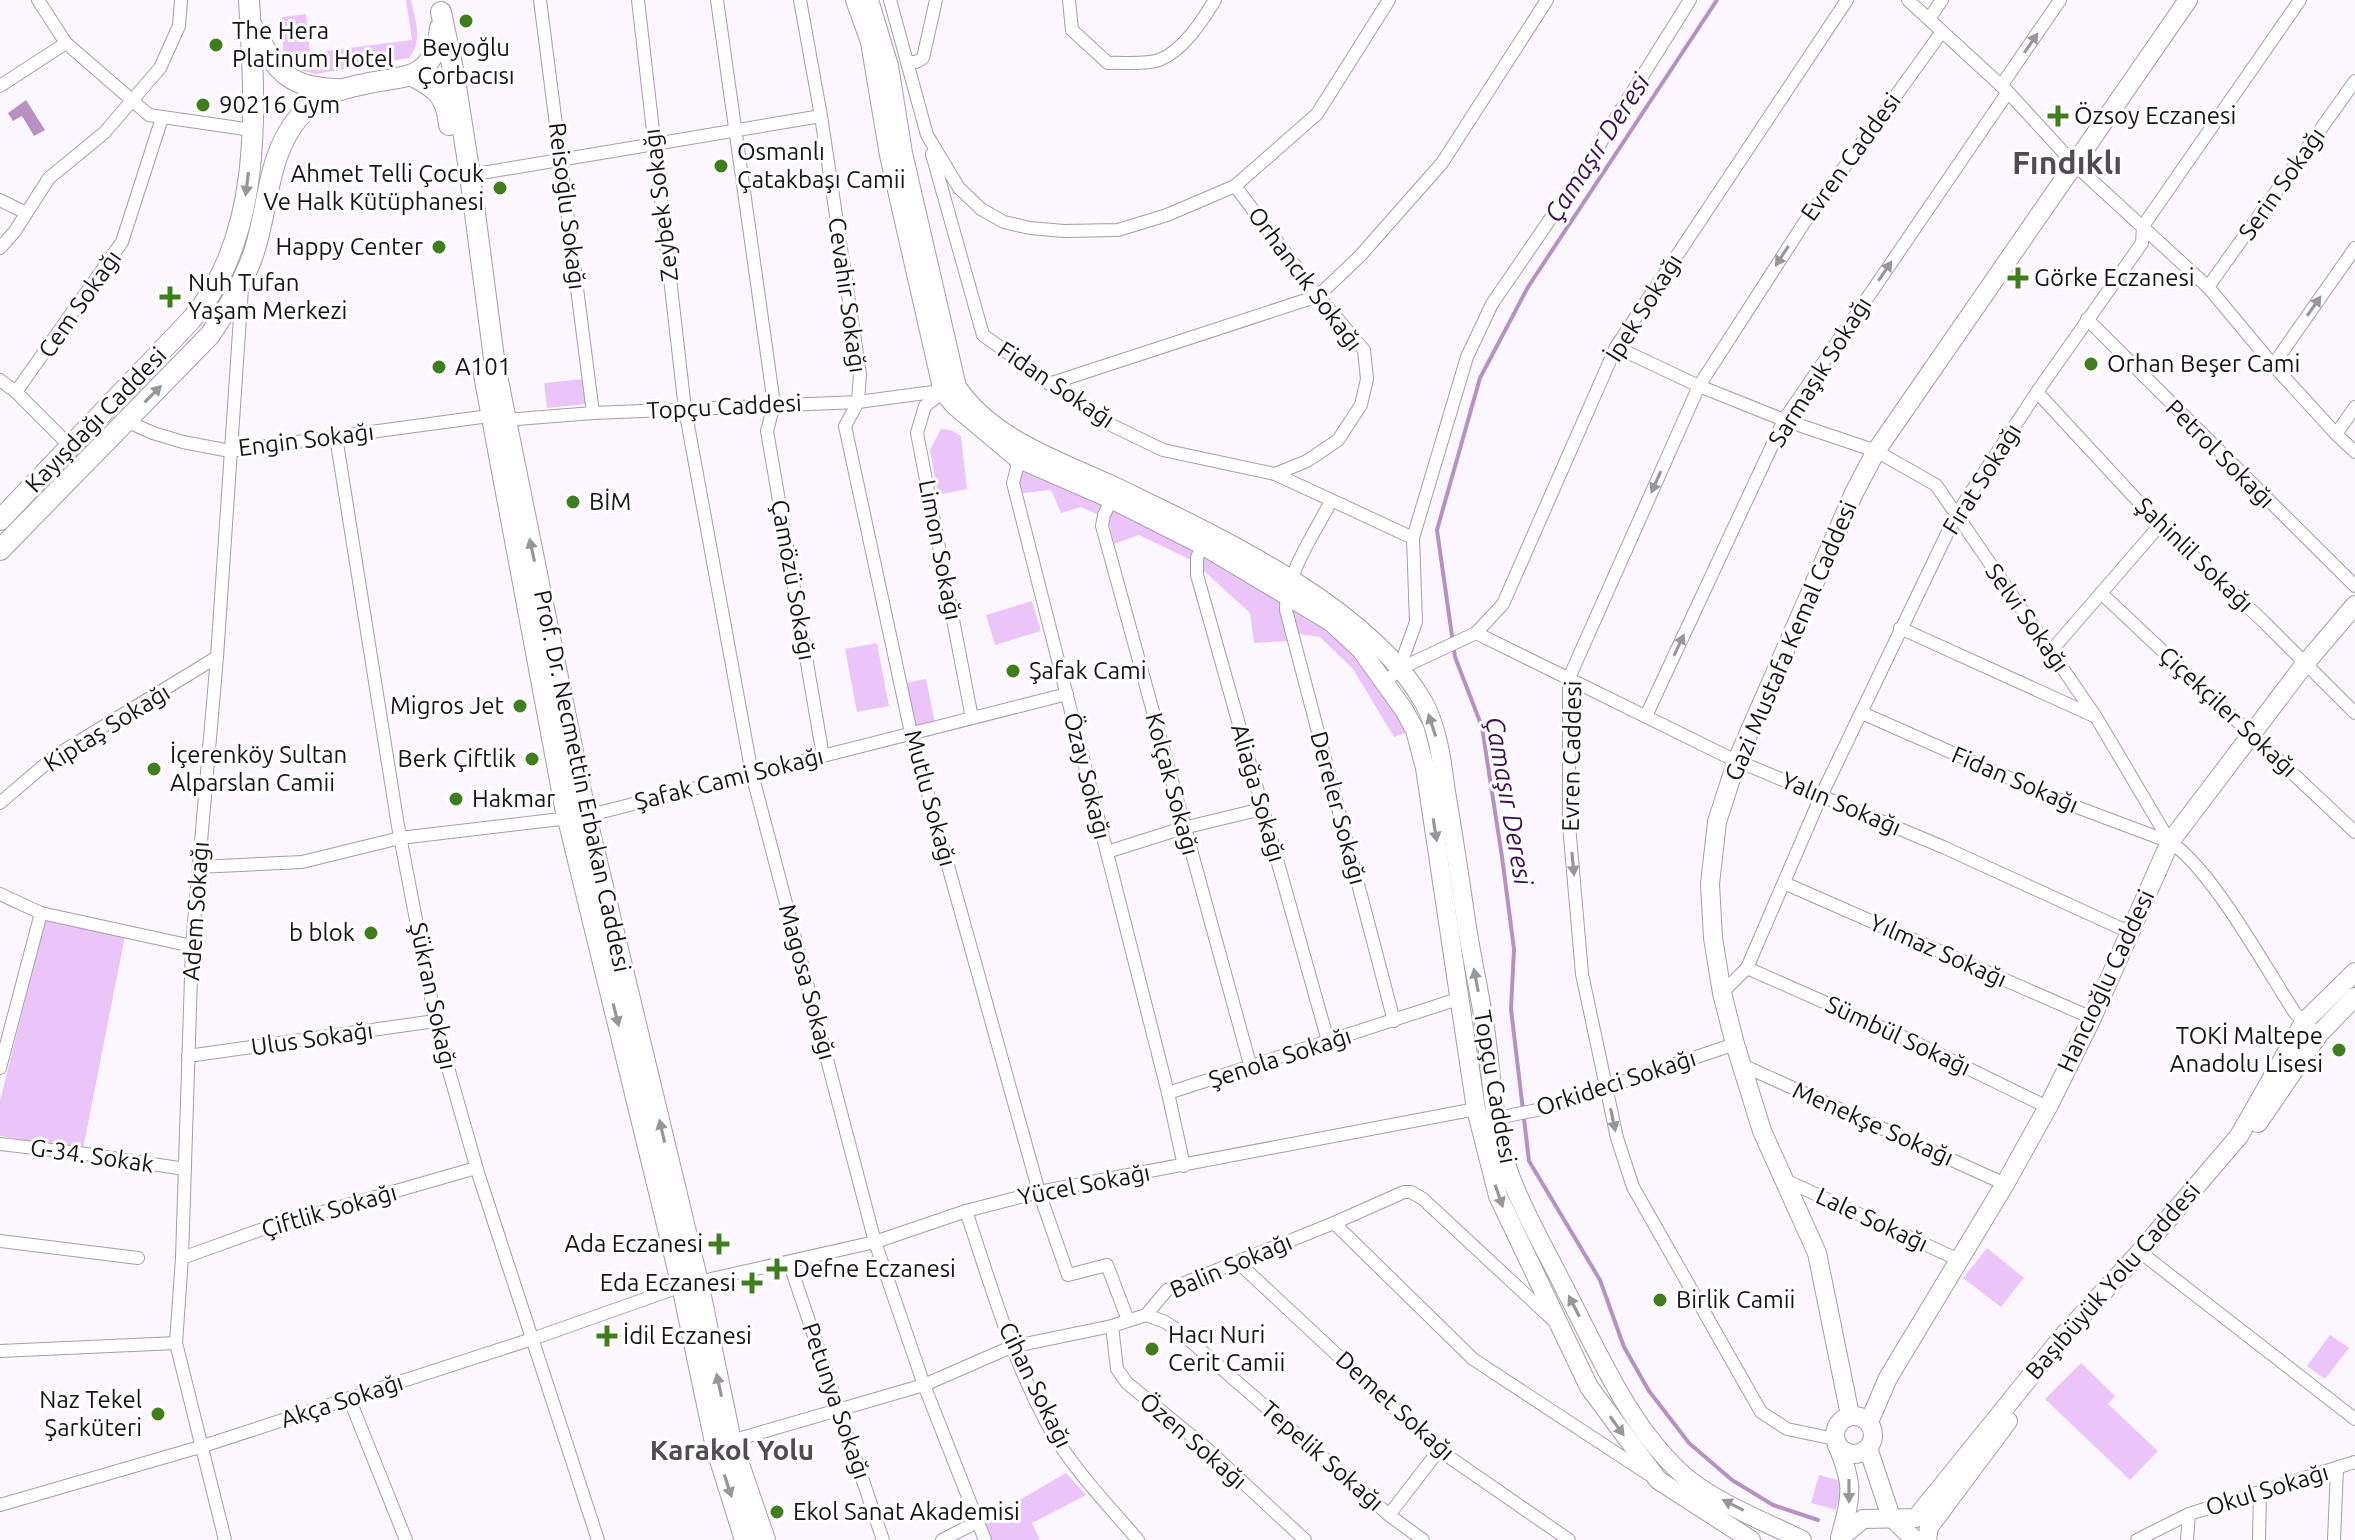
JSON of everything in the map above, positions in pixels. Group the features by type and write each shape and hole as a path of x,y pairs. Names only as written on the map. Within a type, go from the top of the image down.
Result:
{"main road":[{"path":"249,0 250,22"},
{"path":"411,75 422,70 433,57 438,43 440,6"},
{"name":"Prof. Dr. Necmettin Erbakan Caddesi","path":"440,6 470,175 495,366 497,418"},
{"name":"Kayışdağı Caddesi","path":"250,22 268,55 289,79 314,88 339,89 411,75"},
{"name":"Kayışdağı Caddesi","path":"0,520 173,339 214,290 225,270 246,191 252,130 250,22"},
{"name":"Prof. Dr. Necmettin Erbakan Caddesi","path":"411,75 436,91 447,108 497,418 577,817 690,1284 731,1441 765,1540"},
{"name":"Kayışdağı Caddesi","path":"0,550 210,335 243,277 256,245 277,154 287,134 316,100 339,89"},
{"name":"Prof. Dr. Necmettin Erbakan Caddesi","path":"690,1284 716,1447 745,1540"}],"street":[{"path":"38,0 66,43 149,115 252,130"},
{"path":"0,248 15,231 49,178 104,133 160,68 179,26 181,0"},
{"name":"Reisoğlu Sokağı","path":"540,0 593,413"},
{"name":"Zeybek Sokağı","path":"638,0 685,409"},
{"name":"Çamözü Sokağı","path":"717,0 774,404 767,431 823,756"},
{"name":"Cevahir Sokağı","path":"800,0 860,374 858,402"},
{"path":"855,0 870,42 889,155 950,389"},
{"path":"869,0 889,66 950,389"},
{"name":"Fidan Sokağı","path":"890,0 983,335 1103,421 1163,450 1275,474 1413,538"},
{"path":"907,62 923,58 936,0"},
{"path":"1069,0 1072,30 1108,63 1158,60 1177,48 1203,20 1215,0"},
{"path":"927,135 959,188 981,209 1004,222 1030,228 1118,230 1167,215 1235,186 1317,114 1389,0"},
{"path":"1049,384 1318,296 1360,256 1442,163 1547,0"},
{"path":"1392,675 1416,622 1413,538 1467,357 1492,304 1579,177 1690,0"},
{"name":"İpek Sokağı","path":"1476,633 1503,604 1616,347 1847,0"},
{"path":"1908,0 2005,89 2075,165 2208,287 2273,365 2355,452"},
{"path":"1929,19 1942,0"},
{"name":"Sarmaşık Sokağı","path":"1646,716 1784,420 2005,89 2060,0"},
{"name":"Gazi Mustafa Kemal Caddesi","path":"1847,1427 1839,1361 1817,1253 1762,1131 1722,993 1713,938 1710,884 1717,822 1737,760 1854,493 1876,451 2188,0"},
{"name":"Fırat Sokağı","path":"1722,993 1747,968 1821,796 1956,515 2037,392 2142,243 2143,226 2300,0"},
{"name":"Evren Caddesi","path":"1847,1427 1787,1429 1761,1412 1633,1187 1617,1138 1582,974 1569,825 1569,678 1699,386 1804,223 1941,33"},
{"path":"0,86 66,43"},
{"name":"Serin Sokağı","path":"2208,287 2355,81"},
{"path":"470,175 821,116"},
{"name":"Cem Sokağı","path":"16,392 122,242 162,118"},
{"name":"Orhancık Sokağı","path":"1235,186 1318,296 1364,350 1367,379 1361,405 1338,440 1307,461 1275,474"},
{"path":"0,200 26,213"},
{"path":"2273,365 2355,248"},
{"name":"Adem Sokağı","path":"225,1540 176,1343 182,1258 192,946 217,657 243,277"},
{"name":"Petrol Sokağı","path":"2087,319 2355,586"},
{"name":"Selvi Sokağı","path":"1616,347 1699,386 1784,420 1876,451 1936,485 2096,717 2170,842 2182,850 2218,895 2295,1013 2311,1028"},
{"path":"0,380 70,446"},
{"name":"Topçu Caddesi","path":"497,418 858,402 950,389 954,405 1021,452 1205,539 1288,586 1423,701 1440,754 1509,1171 1538,1237 1637,1422 1682,1474 1725,1502 1802,1540"},
{"name":"Limon Sokağı","path":"950,389 925,406 917,433 972,718"},
{"name":"Şahinlil Sokağı","path":"2037,392 2160,525 2355,713"},
{"name":"Mutlu Sokağı","path":"858,402 845,426 911,733 1039,1192 1068,1275 1107,1265 1128,1320"},
{"path":"2336,434 2355,407"},
{"name":"Magosa Sokağı","path":"685,409 752,774 875,1242 924,1385 985,1540"},
{"name":"Engin Sokağı","path":"126,421 183,442 230,451 497,418"},
{"name":"Şükran Sokağı","path":"336,437 400,838 435,1021 476,1168 598,1540"},
{"name":"Özay Sokağı","path":"1021,452 1013,483 1168,1093"},
{"name":"Kolçak Sokağı","path":"1114,494 1102,526 1251,1068"},
{"path":"1288,586 1331,501"},
{"path":"2051,651 2160,525"},
{"name":"Aliağa Sokağı","path":"1205,539 1197,558 1197,575 1328,1041"},
{"name":"Dereler Sokağı","path":"1288,586 1286,610 1394,1021"},
{"name":"Çiçekçiler Sokağı","path":"2101,593 2355,832"},
{"name":"Hancıoğlu Caddesi","path":"1847,1427 1888,1378 2049,1105 2092,1018 2170,842 2304,665 2355,605"},
{"path":"1900,628 2096,717"},
{"path":"1392,675 1435,650 1476,633"},
{"name":"Yalın Sokağı","path":"1476,633 1737,760 1943,847 2129,932"},
{"name":"Kiptaş Sokağı","path":"0,803 55,756 217,657"},
{"name":"Topçu Caddesi","path":"1392,675 1415,730 1425,768 1476,1109 1498,1196 1589,1387 1658,1480 1751,1540"},
{"name":"Şafak Cami Sokağı","path":"198,867 302,862 400,838 577,817 1067,694"},
{"name":"Fidan Sokağı","path":"1862,713 2066,803 2170,842"},
{"path":"1107,852 1183,828 1262,809"},
{"name":"Yılmaz Sokağı","path":"1784,883 2092,1018"},
{"path":"0,894 41,913 192,946"},
{"path":"0,1068 6,1018 41,913"},
{"name":"Sümbül Sokağı","path":"1747,968 2049,1105"},
{"name":"Başıbüyük Yolu Caddesi","path":"1927,1540 1929,1527 2012,1415 2144,1255 2245,1142 2311,1028 2355,972"},
{"name":"Başıbüyük Yolu Caddesi","path":"2311,1028 2355,997"},
{"name":"Şenola Sokağı","path":"1168,1093 1461,998"},
{"name":"Ulus Sokağı","path":"188,1056 435,1021"},
{"name":"Orkideci Sokağı","path":"1502,1117 1542,1109 1735,1044"},
{"name":"Menekşe Sokağı","path":"1742,1065 2005,1184"},
{"path":"1168,1093 1184,1166"},
{"name":"Yücel Sokağı","path":"690,1284 875,1242 966,1211 1039,1192 1476,1109"},
{"name":"G-34. Sokak","path":"0,1144 185,1169"},
{"name":"Çiftlik Sokağı","path":"182,1258 260,1230 476,1168"},
{"name":"Lale Sokağı","path":"1785,1180 1959,1260"},
{"name":"Balin Sokağı","path":"731,1441 924,1385 1011,1347 1112,1326 1146,1315 1167,1290 1404,1192 1417,1194 1556,1322"},
{"name":"Cihan Sokağı","path":"966,1211 1011,1347 1050,1429 1074,1465 1138,1540"},
{"path":"1334,1223 1473,1359 1658,1480"},
{"path":"0,1241 138,1258"},
{"path":"2144,1255 2355,1419"},
{"name":"Başıbüyük Yolu Caddesi","path":"1840,1539 1863,1519 1916,1518 2063,1336 2144,1255"},
{"name":"Petunya Sokağı","path":"789,1262 883,1540"},
{"name":"Demet Sokağı","path":"1231,1263 1244,1268 1439,1450 1569,1540"},
{"name":"Akça Sokağı","path":"0,1505 200,1447 690,1284"},
{"name":"Tepelik Sokağı","path":"1146,1315 1180,1332 1389,1515 1423,1540"},
{"name":"Özen Sokağı","path":"1112,1326 1117,1369 1127,1383 1205,1447 1305,1540"},
{"path":"0,1351 176,1343"},
{"path":"349,1398 406,1540"},
{"path":"1847,1427 1852,1454 1868,1448"},
{"path":"1847,1427 1873,1437 1868,1448 1891,1517 1915,1540"},
{"path":"1840,1539 1850,1500 1847,1427"},
{"path":"1389,1515 1439,1450"},
{"name":"Okul Sokağı","path":"2137,1540 2189,1514 2355,1462"},
{"path":"2334,1540 2337,1469"},
{"path":"2259,1540 2260,1492"},
{"path":"2187,1540 2189,1514"},
{"path":"942,1540 977,1522"}],"shaded area":[{"path":"406,0 411,0 417,30 416,45 409,58 316,74 299,70 283,50 282,17 306,14 310,53 412,40"},
{"path":"26,100 45,130 34,136 22,116 13,121 8,113"},
{"path":"584,379 587,404 547,408 544,383"},
{"path":"941,429 961,436 967,489 938,495 930,450"},
{"path":"1020,464 1106,501 1325,625 1368,667 1395,708 1405,733 1394,737 1353,669 1320,637 1286,632 1288,641 1254,643 1250,613 1193,561 1139,535 1114,544 1108,519 1081,507 1061,513 1051,490 1023,493 1018,481"},
{"path":"1032,601 1041,631 995,645 986,615"},
{"path":"877,643 889,706 857,712 845,649"},
{"path":"926,679 935,723 914,727 905,683"},
{"path":"45,920 125,936 83,1149 0,1136 0,1101"},
{"path":"1987,1248 2024,1278 2001,1307 1963,1278"},
{"path":"2330,1335 2349,1348 2325,1379 2307,1366"},
{"path":"2081,1363 2115,1396 2108,1404 2158,1451 2130,1480 2045,1399"},
{"path":"1066,1473 1086,1495 1032,1523 1040,1540 991,1540 983,1521"},
{"path":"1819,1475 1844,1482 1836,1510 1811,1503"}],"waterway":[{"name":"Çamaşır Deresi","path":"1717,0 1528,287 1480,378 1437,530 1455,657 1482,727 1502,857 1514,949 1511,1009 1529,1161 1600,1280 1624,1347 1649,1391 1689,1443 1732,1480 1773,1505 1818,1520"}],"place":[{"name":"Beyoğlu Çorbacısı","path":"466,21"},
{"name":"The Hera Platinum Hotel","path":"216,45"},
{"name":"90216 Gym","path":"203,105"},
{"name":"Özsoy Eczanesi","path":"2058,116"},
{"name":"Osmanlı Çatakbaşı Camii","path":"721,166"},
{"name":"Ahmet Telli Çocuk Ve Halk Kütüphanesi","path":"500,188"},
{"name":"Happy Center","path":"439,247"},
{"name":"Görke Eczanesi","path":"2018,278"},
{"name":"Nuh Tufan Yaşam Merkezi","path":"170,297"},
{"name":"Orhan Beşer Cami","path":"2091,364"},
{"name":"A101","path":"439,367"},
{"name":"BİM","path":"573,502"},
{"name":"Şafak Cami","path":"1013,671"},
{"name":"Migros Jet","path":"520,706"},
{"name":"Berk Çiftlik","path":"532,759"},
{"name":"İçerenköy Sultan Alparslan Camii","path":"154,769"},
{"name":"Hakmar","path":"456,799"},
{"name":"b blok","path":"371,933"},
{"name":"TOKİ Maltepe Anadolu Lisesi","path":"2339,1050"},
{"name":"Ada Eczanesi","path":"719,1244"},
{"name":"Defne Eczanesi","path":"777,1269"},
{"name":"Eda Eczanesi","path":"752,1283"},
{"name":"Birlik Camii","path":"1660,1300"},
{"name":"İdil Eczanesi","path":"607,1336"},
{"name":"Hacı Nuri Cerit Camii","path":"1152,1349"},
{"name":"Naz Tekel Şarküteri","path":"158,1414"},
{"name":"Ekol Sanat Akademisi","path":"777,1512"}],"district":[{"name":"Fındıklı","path":"2067,163"},
{"name":"Karakol Yolu","path":"732,1450"}]}
